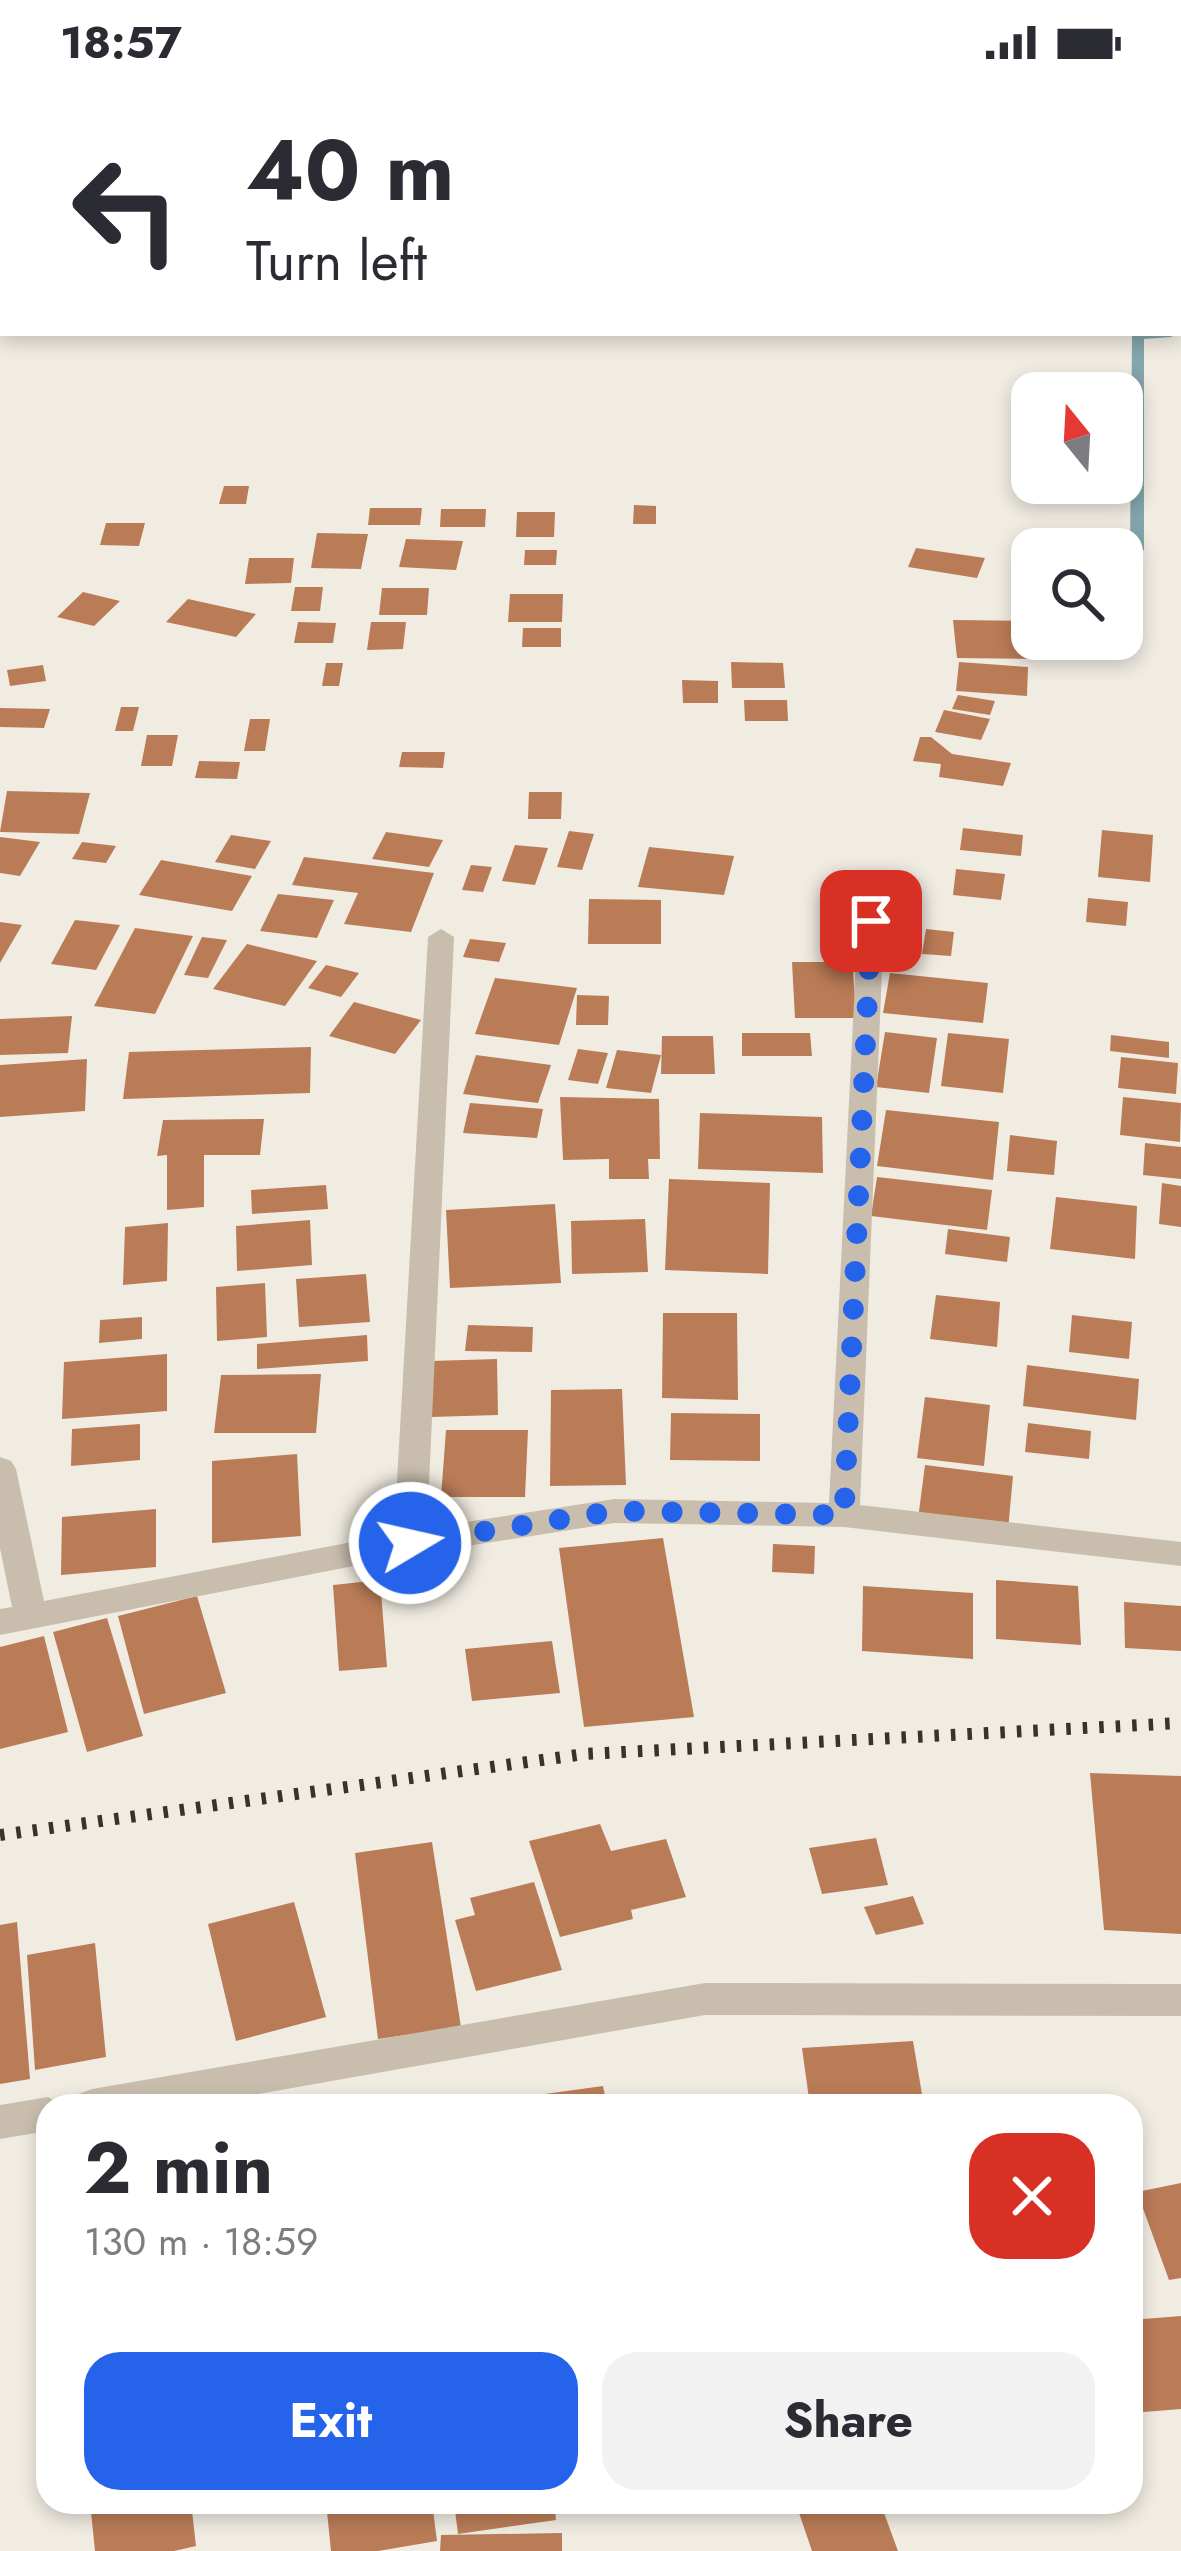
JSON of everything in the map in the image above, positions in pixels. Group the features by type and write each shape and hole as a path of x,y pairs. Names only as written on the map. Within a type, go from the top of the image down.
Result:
{"street":[{"path":"844,1515 871,921"},
{"path":"410,1543 441,937"},
{"path":"0,1469 15,1619 410,1543 614,1511 844,1515 1181,1554"},
{"path":"161,2094 705,1999 1181,2000"},
{"path":"0,2122 36,2116"}],"building":[{"path":"224,486 249,486 246,504 219,504"},
{"path":"634,505 656,506 656,524 633,524"},
{"path":"370,508 422,508 420,525 368,525"},
{"path":"441,509 486,509 485,527 440,527"},
{"path":"517,512 555,512 554,537 516,537"},
{"path":"106,523 145,523 139,546 100,545"},
{"path":"317,533 368,534 361,569 311,568"},
{"path":"406,539 463,541 456,570 399,567"},
{"path":"916,548 985,558 977,578 908,567"},
{"path":"525,550 557,550 556,565 524,565"},
{"path":"249,558 294,558 291,583 245,584"},
{"path":"295,587 323,587 320,611 291,611"},
{"path":"382,588 429,588 427,615 379,615"},
{"path":"83,592 120,601 94,626 57,617"},
{"path":"510,594 563,594 562,622 508,622"},
{"path":"188,599 256,614 236,637 166,622"},
{"path":"953,620 1011,621 1011,659 957,658"},
{"path":"298,622 336,623 333,643 294,643"},
{"path":"371,622 406,622 403,649 367,650"},
{"path":"523,628 561,628 561,647 522,647"},
{"path":"731,662 783,663 785,688 732,688"},
{"path":"959,662 1028,667 1027,696 956,691"},
{"path":"326,663 343,663 339,686 322,686"},
{"path":"43,665 46,681 10,686 7,670"},
{"path":"682,680 718,681 718,703 683,703"},
{"path":"958,695 995,701 990,715 952,709"},
{"path":"744,700 787,700 788,721 745,721"},
{"path":"121,707 139,707 133,731 115,731"},
{"path":"0,708 50,709 44,728 0,727"},
{"path":"944,710 990,719 981,740 935,732"},
{"path":"250,719 270,719 265,751 244,751"},
{"path":"147,735 178,735 172,766 141,766"},
{"path":"920,737 931,737 952,754 1011,763 1003,786 939,777 941,764 913,761"},
{"path":"402,752 445,752 443,768 399,767"},
{"path":"199,761 240,762 237,779 195,778"},
{"path":"7,791 90,793 79,834 0,832"},
{"path":"529,792 562,792 561,819 528,819"},
{"path":"963,828 1023,835 1021,856 960,850"},
{"path":"1102,830 1153,835 1150,882 1098,877"},
{"path":"569,831 594,834 582,870 557,867"},
{"path":"386,832 443,840 429,867 372,859"},
{"path":"231,835 271,841 255,869 215,862"},
{"path":"0,837 40,842 20,876 0,873"},
{"path":"82,842 116,846 106,863 72,859"},
{"path":"515,845 548,848 535,885 502,881"},
{"path":"649,847 734,856 724,895 638,887"},
{"path":"304,857 434,873 411,932 344,924 358,893 292,885"},
{"path":"161,860 252,876 232,911 139,895"},
{"path":"471,865 492,867 483,892 462,890"},
{"path":"956,869 1005,874 1001,900 953,895"},
{"path":"278,894 334,900 317,938 260,931"},
{"path":"1088,898 1128,902 1126,926 1086,922"},
{"path":"589,899 661,900 661,944 588,944"},
{"path":"75,920 120,925 96,970 51,964"},
{"path":"0,922 22,925 0,963"},
{"path":"135,928 193,936 155,1014 94,1006"},
{"path":"926,929 954,932 951,956 922,954"},
{"path":"202,937 227,940 208,978 184,975"},
{"path":"470,939 506,943 499,962 463,957"},
{"path":"247,944 317,961 285,1006 213,989"},
{"path":"792,962 852,962 857,1018 795,1018"},
{"path":"326,965 359,973 341,997 308,988"},
{"path":"890,973 988,983 983,1023 883,1013"},
{"path":"495,978 577,988 559,1045 475,1034"},
{"path":"577,995 609,996 608,1025 576,1025"},
{"path":"354,1002 421,1020 395,1054 329,1036"},
{"path":"72,1016 68,1053 0,1055 0,1019"},
{"path":"885,1032 937,1038 929,1093 876,1087"},
{"path":"742,1033 810,1033 812,1056 742,1056"},
{"path":"948,1033 1009,1039 1003,1093 941,1086"},
{"path":"1111,1035 1169,1042 1169,1058 1110,1051"},
{"path":"662,1036 713,1036 715,1074 661,1074"},
{"path":"311,1047 310,1093 123,1099 129,1052"},
{"path":"578,1049 608,1053 598,1084 568,1080"},
{"path":"617,1050 661,1055 651,1093 606,1088"},
{"path":"476,1055 551,1065 538,1103 463,1094"},
{"path":"1121,1057 1178,1063 1176,1094 1118,1088"},
{"path":"87,1059 85,1111 0,1117 0,1065"},
{"path":"560,1097 659,1099 660,1159 648,1159 649,1179 609,1179 609,1159 563,1160"},
{"path":"1123,1097 1181,1103 1180,1142 1120,1135"},
{"path":"470,1103 543,1109 537,1138 463,1133"},
{"path":"886,1110 999,1122 993,1180 877,1166"},
{"path":"700,1113 822,1117 823,1173 698,1169"},
{"path":"264,1119 260,1155 204,1155 204,1207 167,1210 167,1155 157,1156 163,1120"},
{"path":"1010,1135 1057,1141 1054,1175 1007,1171"},
{"path":"1145,1143 1181,1147 1181,1179 1143,1175"},
{"path":"877,1177 992,1190 987,1230 871,1216"},
{"path":"669,1179 770,1183 768,1274 665,1270"},
{"path":"1162,1183 1181,1186 1181,1227 1159,1224"},
{"path":"326,1185 328,1209 252,1214 251,1190"},
{"path":"1056,1197 1137,1206 1135,1259 1050,1249"},
{"path":"555,1204 561,1283 450,1288 446,1210"},
{"path":"645,1219 648,1272 572,1274 571,1221"},
{"path":"310,1220 312,1265 237,1271 236,1226"},
{"path":"168,1223 167,1281 123,1285 125,1227"},
{"path":"948,1229 1010,1237 1007,1262 945,1254"},
{"path":"366,1274 370,1322 299,1327 296,1279"},
{"path":"265,1283 267,1337 217,1341 216,1287"},
{"path":"936,1295 1000,1302 997,1347 930,1339"},
{"path":"663,1313 737,1313 738,1400 662,1398"},
{"path":"1072,1315 1132,1322 1129,1359 1069,1352"},
{"path":"142,1317 142,1339 99,1343 100,1320"},
{"path":"468,1325 533,1327 532,1352 465,1351"},
{"path":"367,1335 368,1361 257,1369 257,1344"},
{"path":"167,1354 167,1411 62,1419 64,1362"},
{"path":"497,1359 498,1415 431,1417 431,1361"},
{"path":"1027,1365 1139,1379 1136,1420 1023,1406"},
{"path":"321,1374 316,1433 214,1433 221,1375"},
{"path":"622,1389 626,1485 550,1486 551,1390"},
{"path":"925,1397 990,1405 984,1466 917,1458"},
{"path":"671,1413 760,1414 760,1461 670,1460"},
{"path":"1028,1423 1091,1431 1089,1459 1025,1452"},
{"path":"140,1424 140,1460 71,1466 72,1429"},
{"path":"446,1430 528,1430 525,1497 441,1497"},
{"path":"297,1454 301,1536 212,1543 212,1461"},
{"path":"925,1465 1013,1476 1008,1530 918,1519"},
{"path":"156,1509 156,1567 61,1575 62,1517"},
{"path":"663,1538 694,1717 584,1727 559,1548"},
{"path":"773,1544 815,1546 814,1574 772,1572"},
{"path":"441,1563 443,1593 404,1597 400,1567"},
{"path":"380,1580 387,1667 339,1671 333,1585"},
{"path":"996,1580 1078,1586 1081,1645 996,1639"},
{"path":"863,1586 973,1593 973,1659 862,1651"},
{"path":"197,1596 226,1693 144,1714 118,1616"},
{"path":"1124,1602 1181,1606 1181,1651 1125,1648"},
{"path":"107,1618 143,1736 87,1752 53,1632"},
{"path":"44,1636 68,1732 0,1749 0,1647"},
{"path":"552,1641 560,1693 472,1701 465,1649"},
{"path":"1090,1773 1181,1776 1181,1934 1104,1930"},
{"path":"600,1824 611,1851 666,1839 686,1897 631,1910 633,1919 560,1937 529,1841"},
{"path":"876,1838 888,1885 822,1894 809,1848"},
{"path":"432,1842 461,2027 378,2039 355,1853"},
{"path":"534,1882 562,1970 476,1991 455,1920 475,1915 470,1898"},
{"path":"913,1896 924,1924 876,1935 864,1907"},
{"path":"294,1902 326,2017 236,2041 208,1924"},
{"path":"17,1922 30,2079 0,2084 0,1925"},
{"path":"95,1943 106,2057 35,2070 27,1955"},
{"path":"913,2041 922,2094 808,2094 802,2048"},
{"path":"603,2086 605,2094 545,2094"},
{"path":"1181,2183 1181,2278 1169,2280 1143,2208 1143,2191"},
{"path":"1181,2316 1181,2409 1143,2412 1143,2319"},
{"path":"91,2514 192,2514 196,2546 174,2551 95,2551"},
{"path":"327,2514 434,2514 437,2541 378,2551 331,2551"},
{"path":"456,2514 555,2514 556,2520 458,2534"},
{"path":"799,2514 884,2514 898,2551 812,2551"},
{"path":"562,2533 562,2551 440,2551 441,2535"}],"waterway":[{"path":"1137,528 1138,336"}],"railway":[{"path":"0,1835 585,1754 1181,1723"}],"route":[{"path":"410,1543 614,1511 844,1515 871,921"}]}
